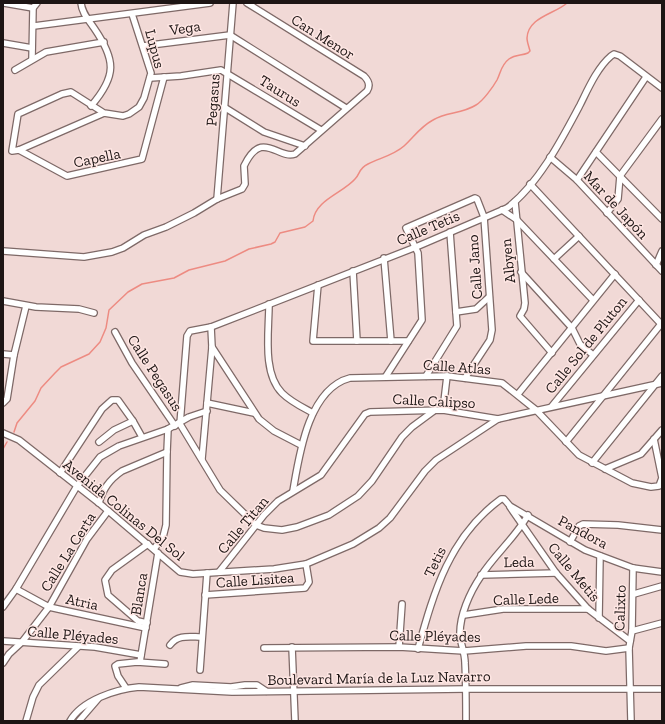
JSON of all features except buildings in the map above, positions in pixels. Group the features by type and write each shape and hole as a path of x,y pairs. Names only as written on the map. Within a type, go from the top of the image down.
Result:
{"street":[{"path":"4,3 33,8"},
{"path":"32,59 34,26 33,8 37,3"},
{"path":"81,3 82,9 104,42 108,52 111,68 108,82 91,106"},
{"path":"34,26 210,3"},
{"name":"Pegasus","path":"217,199 232,3"},
{"name":"Can Menor","path":"247,3 367,79 369,88 367,91 346,108"},
{"name":"Lupus","path":"104,113 116,116 129,114 141,104 147,90 151,73 132,14"},
{"path":"3,251 84,257 107,254 123,248 144,235 188,216 217,199 245,187 244,166 256,150 268,147 292,155 346,108 230,35"},
{"name":"Vega","path":"143,46 230,35"},
{"path":"15,70 46,52 104,42"},
{"path":"3,43 32,48"},
{"name":"Calle Tetis","path":"177,425 188,333 197,328 211,327 384,258 416,247 502,210 515,202 550,157 570,124 592,82 608,58 617,55 646,77"},
{"path":"150,78 202,74 215,70 226,72"},
{"name":"Taurus","path":"226,72 321,130"},
{"name":"Capella","path":"19,150 67,176 138,161 144,156 164,77"},
{"path":"577,180 646,77 662,88"},
{"path":"67,92 75,94 91,106 104,113 19,150 12,151 17,116 20,112 67,92"},
{"path":"224,107 264,132 304,146"},
{"path":"607,213 618,199 620,176 662,119"},
{"path":"596,152 662,219"},
{"name":"Mar de Japón","path":"550,157 577,180 662,271"},
{"path":"530,184 662,325 566,442"},
{"name":"Calle Jano","path":"416,247 406,228 476,198 484,217 491,335 490,340 465,378"},
{"name":"Albyen","path":"515,202 525,306 520,316 552,353"},
{"path":"502,210 517,220 594,300"},
{"path":"426,376 455,330 456,312 450,232"},
{"path":"554,259 579,236"},
{"path":"386,376 422,320 416,247"},
{"path":"656,265 662,251"},
{"path":"384,258 391,341"},
{"path":"353,271 357,342"},
{"path":"521,272 572,328 580,344 593,355"},
{"path":"518,394 615,274"},
{"path":"318,285 313,341 408,341"},
{"path":"456,312 476,309 489,297"},
{"name":"Calle Sol de Pluton","path":"552,406 639,300"},
{"path":"3,301 26,306 79,309 94,313"},
{"path":"269,304 269,363 271,377 275,384 287,397 313,413"},
{"path":"3,403 7,399 14,355 26,306"},
{"path":"211,327 212,347 202,459 220,490 256,525 275,530 297,527 329,516 358,496 372,481 402,437 412,427 435,410"},
{"name":"Calle Pegasus","path":"115,332 132,363 202,459"},
{"path":"212,347 254,413 274,431 301,445"},
{"path":"3,354 14,355"},
{"name":"Calle Atlas","path":"293,491 305,430 313,413 326,395 343,379 386,376 447,376 502,383 518,394 536,410 580,455 592,463 632,483 651,487 659,486 662,478 654,439"},
{"path":"443,410 447,376"},
{"path":"592,463 662,376"},
{"name":"Avenida Colinas Del Sol","path":"3,433 19,440 99,503 180,572 193,574 274,569 306,564 353,544 379,528 390,518 425,471 436,460 498,419 662,383"},
{"path":"60,473 107,402 118,400 142,437"},
{"path":"207,404 254,413"},
{"name":"Calle Calipso","path":"370,412 443,410 498,419"},
{"path":"3,607 16,590 77,486 92,466 104,454 142,437 168,429 190,417 207,411"},
{"name":"Calle Titan","path":"219,572 256,525 278,501 321,475 365,414 370,412"},
{"path":"99,442 114,430 133,421"},
{"path":"156,551 163,537 166,525 165,453 168,429"},
{"path":"605,469 641,454 662,430"},
{"path":"99,503 103,490 115,475 165,453"},
{"name":"Pandora","path":"499,500 504,499 510,506 528,515 570,542 600,556 633,568 662,572"},
{"name":"Tetis","path":"418,649 437,584 454,550 472,526 499,500"},
{"name":"Calle Metis","path":"510,506 556,573 588,609 630,641"},
{"name":"Calle La Certa","path":"49,607 87,539 108,511"},
{"path":"466,721 464,651 460,634 464,615 471,592 481,575 522,525 528,515"},
{"path":"570,542 579,526 583,524 618,525 662,530"},
{"path":"147,626 138,621 108,595 105,580 112,570 148,544"},
{"name":"Blanca","path":"140,662 147,626 156,551"},
{"path":"599,618 600,556"},
{"name":"Calle Lisitea","path":"205,595 306,588 309,582 306,564"},
{"name":"Calixto","path":"631,721 629,648 632,631 634,594 633,568"},
{"path":"200,670 207,573"},
{"name":"Leda","path":"481,575 556,573"},
{"path":"634,594 662,586"},
{"name":"Atria","path":"16,590 49,607 147,626"},
{"path":"398,647 402,604"},
{"path":"3,663 9,654 22,642 49,607"},
{"name":"Calle Lede","path":"464,615 503,609 588,609"},
{"path":"632,631 662,623"},
{"path":"170,645 177,638 181,637 202,637"},
{"name":"Calle Pléyades","path":"3,641 115,650 141,655"},
{"name":"Calle Pléyades","path":"264,648 398,647 464,651 526,646 571,646 606,651 629,648"},
{"path":"26,721 33,697 39,685 78,647"},
{"path":"292,648 295,721"},
{"path":"126,688 118,676 115,666 121,663 140,662 164,664"},
{"name":"Boulevard María de la Luz Navarro","path":"70,721 80,709 90,702 126,688 155,687 232,692 465,689 662,689"},
{"name":"Boulevard María de la Luz Navarro","path":"79,721 98,699"}],"waterway":[{"path":"14,432 17,423 35,401 41,388 55,373 61,367 89,354 100,342 106,328 109,310 128,292 142,284 174,278 189,270 225,261 249,249 275,242 280,233 305,227 313,221 315,214 324,202 350,184 365,166 400,149 428,123 438,117 471,108 479,103 497,80 506,61 514,56 525,54 530,51 527,38 532,25 567,3"},
{"path":"3,449 7,442"}]}
